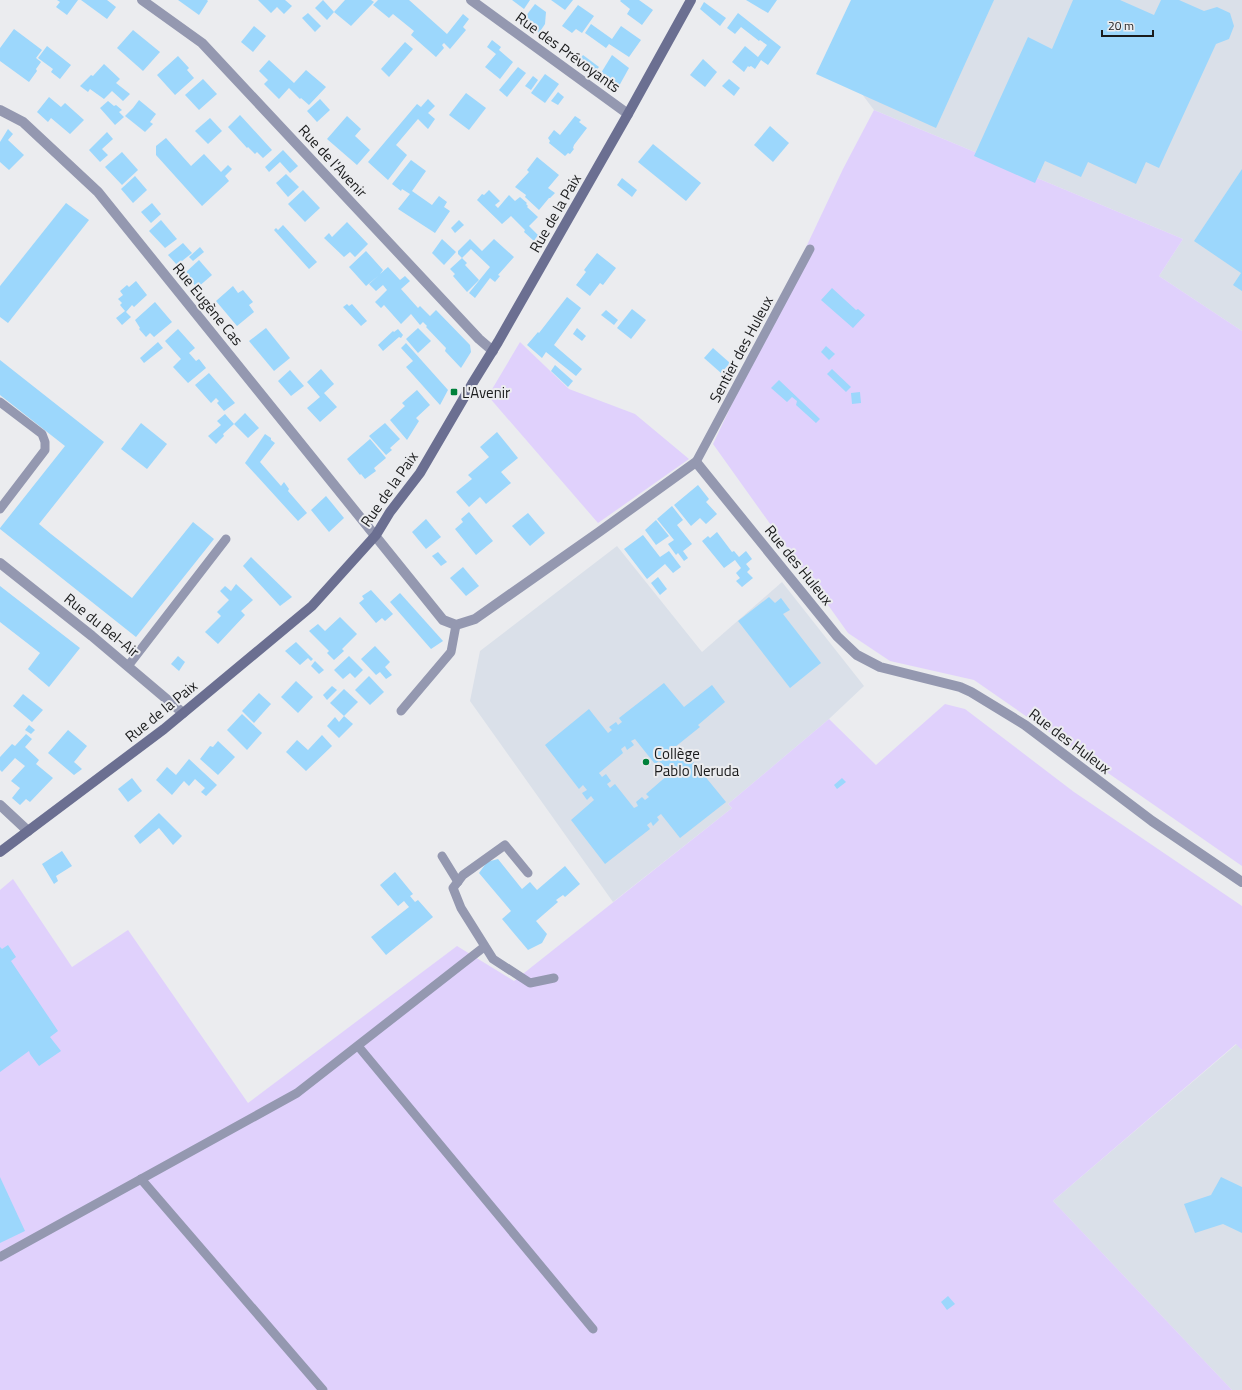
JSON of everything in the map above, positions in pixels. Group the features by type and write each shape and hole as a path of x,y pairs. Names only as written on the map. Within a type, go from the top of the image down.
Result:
{"street":[{"name":"Rue de l'Avenir","path":"142,0 202,43 474,334 493,351"},
{"name":"Rue des Prévoyants","path":"471,0 628,114"},
{"name":"Rue de la Paix","path":"0,852 164,729 312,606 376,535 390,512 420,473 493,351 691,0"},
{"name":"Rue Eugène Cas","path":"0,110 23,122 98,192 376,535"},
{"path":"376,535 443,620 456,625 475,619 696,462"},
{"name":"Rue des Huleux","path":"696,462 837,636 857,655 880,667 960,687 971,692 1025,725 1152,821 1242,882"},
{"name":"Rue du Bel-Air","path":"0,563 92,636 183,712"},
{"path":"0,805 28,831"}],"lane":[{"name":"Sentier des Huleux","path":"696,462 810,249"},
{"path":"0,402 42,434 46,442 45,450 0,509"},
{"path":"128,666 226,539"},
{"path":"401,712 451,652 456,625"},
{"path":"528,873 505,844 463,875 453,888 461,908 484,947 493,959 530,983 554,978"},
{"path":"442,856 458,882"},
{"path":"0,1257 297,1093 484,947"},
{"path":"358,1046 593,1329"},
{"path":"141,1179 323,1390"}],"shaded area":[{"path":"865,0 1242,0 1242,331 1159,276 1183,239 874,110 840,65"},
{"path":"874,110 1183,239 1159,276 1242,331 1242,866 974,680 890,661 848,633 713,444 843,169"},
{"path":"520,342 569,389 635,414 689,459 598,523 488,396"},
{"name":"Collège Pablo Neruda","path":"617,546 702,652 782,582 864,686 829,719 728,804 732,808 613,902 470,701 480,651"},
{"path":"945,704 965,709 1074,792 1242,906 1242,1050 1236,1044 1053,1201 1232,1390 0,1390 0,890 13,879 72,967 128,930 248,1103 457,946 514,981 732,808 728,804 829,719 876,765"},
{"path":"1237,1044 1242,1050 1242,1390 1232,1390 1053,1201"}],"building":[{"path":"57,0 78,0 67,15 56,7 60,2"},
{"path":"81,0 107,0 116,7 107,19"},
{"path":"178,0 207,0 208,1 199,15"},
{"path":"258,0 285,0 292,6 284,14 277,7 271,13"},
{"path":"323,0 334,12 327,20 315,8"},
{"path":"345,0 371,0 374,2 351,26 334,12"},
{"path":"378,0 409,0 447,34 463,14 469,19 463,27 466,30 450,49 444,43 442,45 444,48 436,57 411,35 414,31 393,14 389,18 373,5"},
{"path":"512,0 530,0 524,9"},
{"path":"551,0 573,0 565,10"},
{"path":"639,0 653,10 642,25 627,14 630,9 620,1"},
{"path":"746,0 777,0 768,13"},
{"path":"851,0 994,0 936,128 816,74"},
{"path":"1073,0 1120,0 1154,15 1161,0 1179,0 1204,11 1217,7 1230,13 1234,26 1229,39 1216,44 1159,168 1146,162 1136,184 1088,162 1081,177 1045,161 1035,183 974,156 1028,37 1052,49"},
{"path":"704,2 726,18 720,26 700,9"},
{"path":"535,4 546,12 545,24 539,33 522,21"},
{"path":"578,5 594,16 582,33 576,29 572,33 562,26"},
{"path":"308,13 321,26 315,32 302,18"},
{"path":"738,13 781,47 768,65 761,60 755,69 748,66 744,72 732,62 745,46 758,57 767,45 760,40 759,41 741,27 735,34 727,28"},
{"path":"591,24 612,39 621,26 641,40 629,57 609,44 606,48 585,33"},
{"path":"254,26 266,36 253,52 241,42"},
{"path":"14,29 42,50 36,58 41,62 36,69 37,71 29,82 0,61 0,48"},
{"path":"133,30 160,52 143,71 117,48"},
{"path":"492,40 501,47 499,50 513,62 500,79 485,67 496,54 487,47"},
{"path":"405,42 413,49 389,77 381,69"},
{"path":"47,46 71,65 60,79 51,72 53,69 38,58"},
{"path":"583,55 599,67 593,74 577,63"},
{"path":"612,55 629,68 619,86 601,73"},
{"path":"178,56 189,68 187,70 194,78 175,95 157,75"},
{"path":"703,59 717,72 705,87 690,75"},
{"path":"269,60 294,83 306,70 326,87 309,105 301,98 300,99 289,88 279,99 264,84 268,80 259,71"},
{"path":"104,64 120,79 116,83 130,94 123,101 112,91 104,99 90,89 88,92 80,86 91,75 93,76"},
{"path":"518,67 526,73 507,97 499,90"},
{"path":"545,74 559,84 545,103 531,93"},
{"path":"533,76 538,80 531,90 525,86"},
{"path":"203,79 217,94 199,110 185,95"},
{"path":"729,79 740,88 734,96 722,86"},
{"path":"558,92 564,97 558,105 551,101"},
{"path":"466,93 486,108 469,130 449,115"},
{"path":"49,97 61,107 65,103 84,120 70,134 51,118 48,122 37,112"},
{"path":"320,99 330,110 317,122 307,111"},
{"path":"428,99 435,106 428,113 435,119 428,129 418,119 396,145 407,155 388,180 368,162 417,104 421,107"},
{"path":"139,100 156,114 150,122 153,124 145,132 125,116"},
{"path":"108,101 122,110 119,112 124,117 115,125 100,108"},
{"path":"240,115 272,150 263,158 257,152 255,154 248,147 247,148 228,127"},
{"path":"347,116 361,129 355,136 370,150 357,165 327,139"},
{"path":"575,116 581,120 579,122 587,128 574,145 574,149 570,154 568,153 565,156 549,143 550,141 548,138 554,130 560,135"},
{"path":"210,118 222,131 208,144 195,131"},
{"path":"770,126 789,143 773,162 754,145"},
{"path":"8,129 13,134 8,140 24,155 9,170 0,162 0,142"},
{"path":"107,132 113,139 102,149 108,155 100,162 89,150"},
{"path":"166,138 191,166 204,154 221,172 228,165 232,169 225,176 229,181 202,206 156,155 156,146"},
{"path":"653,144 701,183 686,201 638,162"},
{"path":"283,150 298,166 290,173 280,162 269,172 265,167"},
{"path":"122,152 138,170 122,185 105,167"},
{"path":"537,157 559,175 548,188 555,193 539,210 525,197 526,195 515,187 529,172 527,170"},
{"path":"411,160 426,171 412,191 432,205 439,196 447,202 444,207 450,211 435,233 398,209 410,194 402,189 401,191 392,184"},
{"path":"1242,169 1242,291 1233,285 1241,273 1194,241"},
{"path":"286,174 299,187 288,197 276,183"},
{"path":"135,176 147,190 133,203 121,189"},
{"path":"622,178 637,190 632,197 617,185"},
{"path":"303,190 320,208 305,222 288,204"},
{"path":"489,190 500,201 495,205 498,208 509,195 515,201 520,197 527,203 527,207 538,217 529,226 538,235 534,241 524,232 525,230 511,216 502,224 477,200 482,194 484,195"},
{"path":"66,203 89,220 8,323 0,317 0,286"},
{"path":"152,203 161,214 151,223 141,212"},
{"path":"161,220 177,239 165,248 149,231"},
{"path":"459,220 464,225 455,233 451,228"},
{"path":"347,222 368,244 355,257 350,252 344,257 324,238 329,233 332,237"},
{"path":"283,225 317,262 309,269 274,230 276,228 278,230"},
{"path":"442,239 456,252 444,265 432,253"},
{"path":"470,239 482,251 494,239 514,257 498,275 500,276 495,282 490,278 475,298 469,293 490,267 471,249 462,258 458,254 458,251"},
{"path":"183,243 192,253 177,265 168,255"},
{"path":"200,247 204,252 193,261 189,257"},
{"path":"366,251 383,270 380,274 388,267 400,280 405,276 410,281 401,289 418,308 420,306 430,316 436,310 470,345 471,352 461,368 445,351 446,348 423,322 420,325 411,314 401,324 384,305 381,308 375,302 387,290 383,285 376,291 369,284 378,276 366,286 349,267"},
{"path":"597,253 616,268 603,285 600,283 590,296 576,285 586,272 584,270"},
{"path":"462,258 467,263 465,265 479,280 467,292 453,276 455,274 450,269"},
{"path":"199,260 212,275 197,288 185,273"},
{"path":"136,281 147,295 134,307 132,305 126,312 131,317 122,325 116,318 125,311 120,305 122,303 118,299 123,295 120,291 127,285 129,287"},
{"path":"233,286 238,293 243,290 253,302 249,305 254,312 237,326 216,301"},
{"path":"832,288 856,310 858,309 865,315 853,328 821,300"},
{"path":"567,297 581,308 554,345 582,369 576,376 546,352 542,358 527,345 538,332 539,333"},
{"path":"155,302 172,322 154,337 150,333 146,337 139,329 140,328 135,320"},
{"path":"347,304 349,306 352,304 367,321 361,326 343,307"},
{"path":"632,309 646,320 631,339 617,328"},
{"path":"606,310 618,320 614,325 601,315"},
{"path":"266,328 290,358 274,371 249,341"},
{"path":"418,328 431,341 418,353 406,339"},
{"path":"577,328 586,336 582,341 573,334"},
{"path":"178,329 195,348 189,353 196,361 199,359 206,368 188,383 173,367 181,359 165,341"},
{"path":"398,329 403,335 401,338 399,337 383,351 378,345 393,331 394,332"},
{"path":"158,342 163,348 144,363 140,358"},
{"path":"406,343 448,390 440,405 406,367 413,361 401,348"},
{"path":"826,346 835,354 829,360 821,352"},
{"path":"713,348 730,363 721,373 704,358"},
{"path":"0,360 104,442 39,524 132,598 193,522 214,539 136,637 0,529 65,446 0,395"},
{"path":"555,365 573,381 568,387 551,371"},
{"path":"321,369 334,384 324,393 337,407 320,422 307,408 320,397 307,382"},
{"path":"832,369 851,387 846,392 827,374"},
{"path":"290,370 304,386 291,396 278,381"},
{"path":"209,373 235,403 224,411 217,403 219,401 216,398 211,403 195,385"},
{"path":"779,380 820,419 816,423 796,405 797,401 792,397 787,402 771,388"},
{"path":"417,390 430,405 416,418 419,421 407,440 390,420 405,406 402,403"},
{"path":"860,392 861,403 852,404 851,393"},
{"path":"245,413 259,428 248,438 234,424"},
{"path":"225,414 234,424 223,434 224,436 216,444 208,436 221,425 217,421"},
{"path":"141,423 167,444 147,469 121,449"},
{"path":"385,423 400,439 390,448 392,450 386,455 369,436"},
{"path":"497,432 518,458 501,472 511,483 486,504 480,497 469,507 456,492 472,479 468,475 489,457 480,447"},
{"path":"265,434 275,443 260,462 281,486 284,482 289,489 288,491 307,513 298,521 245,463"},
{"path":"370,439 386,458 374,468 376,471 365,479 347,459"},
{"path":"698,485 709,499 706,502 717,514 706,524 700,518 691,526 674,505"},
{"path":"326,496 344,518 329,532 311,510"},
{"path":"672,506 683,520 677,525 692,544 683,551 688,558 684,561 678,553 676,555 668,544 674,540 657,519"},
{"path":"469,512 493,541 476,555 455,529 463,522 461,519"},
{"path":"528,513 545,533 530,546 512,526"},
{"path":"426,519 441,537 426,549 412,532"},
{"path":"656,520 669,536 656,545 645,530"},
{"path":"717,532 732,552 734,551 739,557 746,551 752,559 746,564 750,569 747,572 753,578 742,587 736,581 740,578 736,573 741,568 735,560 724,568 702,541 708,536 710,538"},
{"path":"643,535 660,557 669,551 681,567 673,573 665,564 647,579 624,549"},
{"path":"438,552 447,562 441,566 432,556"},
{"path":"251,557 292,597 280,606 243,566"},
{"path":"463,567 479,586 466,596 450,578"},
{"path":"658,577 667,589 660,595 651,583"},
{"path":"236,584 253,600 241,611 245,615 218,644 205,632 221,616 217,612 229,600 220,591 225,586 231,591"},
{"path":"0,586 80,648 49,687 28,669 40,653 0,622"},
{"path":"371,590 393,614 385,621 382,618 376,623 359,603 364,599 362,596"},
{"path":"400,593 443,641 431,649 390,602"},
{"path":"769,597 775,603 781,598 790,610 783,614 821,663 790,688 738,621"},
{"path":"340,617 357,634 342,649 344,651 334,660 327,653 329,651 309,631 318,624 325,631"},
{"path":"296,642 313,659 311,661 308,658 300,665 285,651"},
{"path":"375,646 390,662 385,667 392,675 386,679 380,672 376,675 361,659"},
{"path":"178,656 185,662 179,671 171,664"},
{"path":"349,656 363,670 355,678 350,673 343,679 334,670"},
{"path":"315,661 324,670 319,674 311,666"},
{"path":"369,676 384,692 370,705 355,690"},
{"path":"296,681 313,697 298,713 281,697"},
{"path":"664,683 684,707 712,685 725,702 698,725 700,727 675,747 678,751 681,748 686,755 683,758 686,761 690,758 726,802 680,838 661,814 657,817 659,820 653,826 651,822 647,825 650,829 605,864 571,820 594,800 591,796 587,800 582,793 587,790 583,785 579,789 545,745 589,709 608,733 612,730 609,727 616,722 618,725 622,722 619,718","holes":["635,739 655,764 659,761 662,764 659,767 663,773 666,770 669,774 646,794 649,797 645,800 642,797 636,802 638,806 634,808 615,784 610,788 607,784 611,781 606,774 602,777 599,773 623,753 621,749 625,746 627,750 634,745 631,741"]},
{"path":"332,686 337,690 327,700 323,695"},
{"path":"344,689 358,702 344,716 330,703"},
{"path":"259,693 271,704 254,723 242,711"},
{"path":"23,694 43,710 32,722 13,706"},
{"path":"242,714 262,733 247,750 227,730"},
{"path":"344,716 353,724 339,738 327,726 335,717 339,722"},
{"path":"29,725 35,730 31,734 25,730"},
{"path":"68,730 87,746 74,762 82,769 74,775 48,753"},
{"path":"26,734 32,739 25,747 39,760 36,764 53,778 30,802 26,799 20,805 12,798 20,788 11,781 25,766 15,758 2,772 0,770 0,757 12,744 15,746"},
{"path":"322,735 332,746 306,771 286,752 297,740 308,750"},
{"path":"218,741 235,757 218,775 200,759 210,746 213,747"},
{"path":"189,759 217,785 206,796 201,792 205,788 195,779 189,786 184,781 172,795 156,780 167,767 176,775"},
{"path":"132,778 142,791 128,802 118,789"},
{"path":"842,778 846,782 837,789 834,785"},
{"path":"159,813 182,836 173,845 159,828 140,844 134,836"},
{"path":"62,851 72,866 56,876 58,881 54,884 42,864"},
{"path":"498,859 522,889 530,882 537,890 565,866 580,884 565,897 563,895 556,900 558,902 536,921 547,934 542,943 528,950 502,919 511,911 479,873 487,862"},
{"path":"395,872 413,894 410,896 415,902 418,900 433,917 386,955 371,937 409,907 404,901 398,906 380,885"},
{"path":"8,945 16,957 11,961 58,1031 50,1037 61,1051 39,1066 29,1051 0,1072 0,947 2,949"},
{"path":"0,1177 25,1231 0,1243"},
{"path":"1221,1177 1242,1187 1242,1233 1223,1224 1195,1233 1184,1204 1211,1195"},
{"path":"948,1296 955,1304 947,1310 941,1302"}],"place":[{"name":"L'Avenir","path":"454,392"},
{"name":"Collège Pablo Neruda","path":"646,762"}]}
